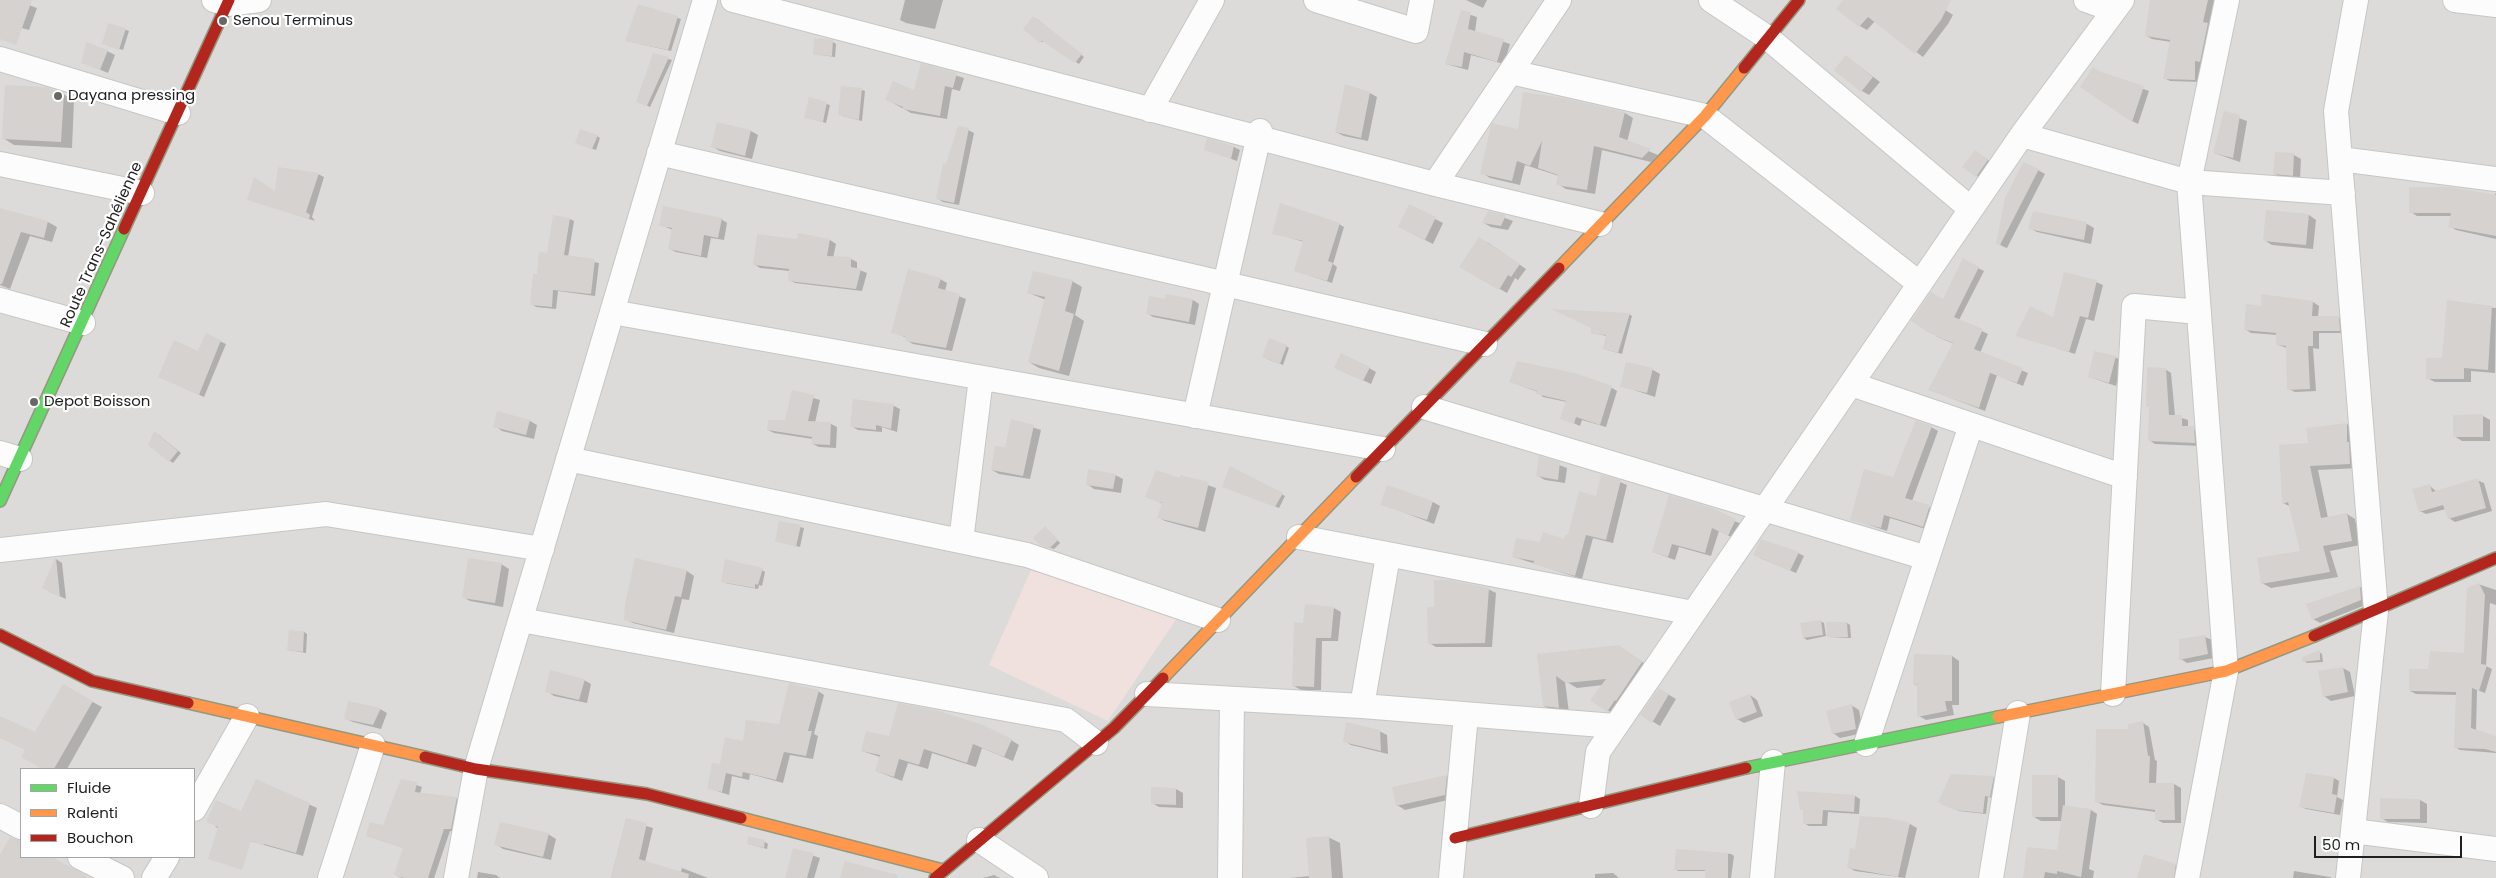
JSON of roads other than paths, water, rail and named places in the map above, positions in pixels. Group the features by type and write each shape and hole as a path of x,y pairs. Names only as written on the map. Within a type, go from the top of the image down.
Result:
{"main road":[{"path":"0,635 92,680 476,770 647,794 939,874 1114,728 1705,116 1799,0"},
{"name":"Route Trans-Sahélienne","path":"0,501 10,456 83,323 178,113 224,1"},
{"path":"1455,838 1773,762 2226,671 2376,611 2496,558"}],"street":[{"path":"224,1 259,0"},
{"path":"456,878 476,770 705,0"},
{"path":"733,0 1150,110 1259,134 1435,184 1600,224"},
{"path":"1150,110 1212,0"},
{"path":"1316,0 1416,31 1422,0"},
{"path":"1435,184 1560,0"},
{"path":"1711,0 1768,38 1971,209"},
{"path":"1591,806 1598,752 1615,726 2022,134 2118,5 2086,0"},
{"path":"2187,878 2226,671 2189,182 2227,0"},
{"path":"2348,878 2376,611 2336,111 2356,0"},
{"path":"2455,0 2496,4"},
{"path":"0,59 178,113"},
{"path":"1511,72 1705,116 1920,284"},
{"path":"1195,416 1259,134"},
{"path":"2022,134 2189,182 2343,193"},
{"path":"659,153 1485,344"},
{"path":"2340,159 2496,179"},
{"path":"0,164 142,193"},
{"path":"0,300 83,323"},
{"path":"2113,694 2134,306 2199,312"},
{"path":"612,312 1383,449"},
{"path":"961,541 981,378"},
{"path":"1850,384 2125,477"},
{"path":"1424,407 1927,558"},
{"path":"1866,744 1971,425"},
{"path":"568,459 1027,555 1218,620"},
{"path":"0,550 326,514 542,548"},
{"path":"1298,537 1388,556 1693,613"},
{"path":"1362,706 1388,556"},
{"path":"521,620 1066,720 1096,743"},
{"path":"1146,694 1362,706 1615,726"},
{"path":"1230,878 1232,699"},
{"path":"1991,878 2018,713"},
{"path":"1451,878 1466,714"},
{"path":"195,807 247,716"},
{"path":"330,878 373,745"},
{"path":"1762,878 1773,762"},
{"path":"0,816 20,826"},
{"path":"2353,831 2496,849"},
{"path":"980,840 1036,878"},
{"path":"82,858 122,878"},
{"path":"154,878 166,858"}],"place":[{"name":"Senou Terminus","path":"223,21"},
{"name":"Dayana pressing","path":"58,96"},
{"name":"Depot Boisson","path":"34,402"}]}
